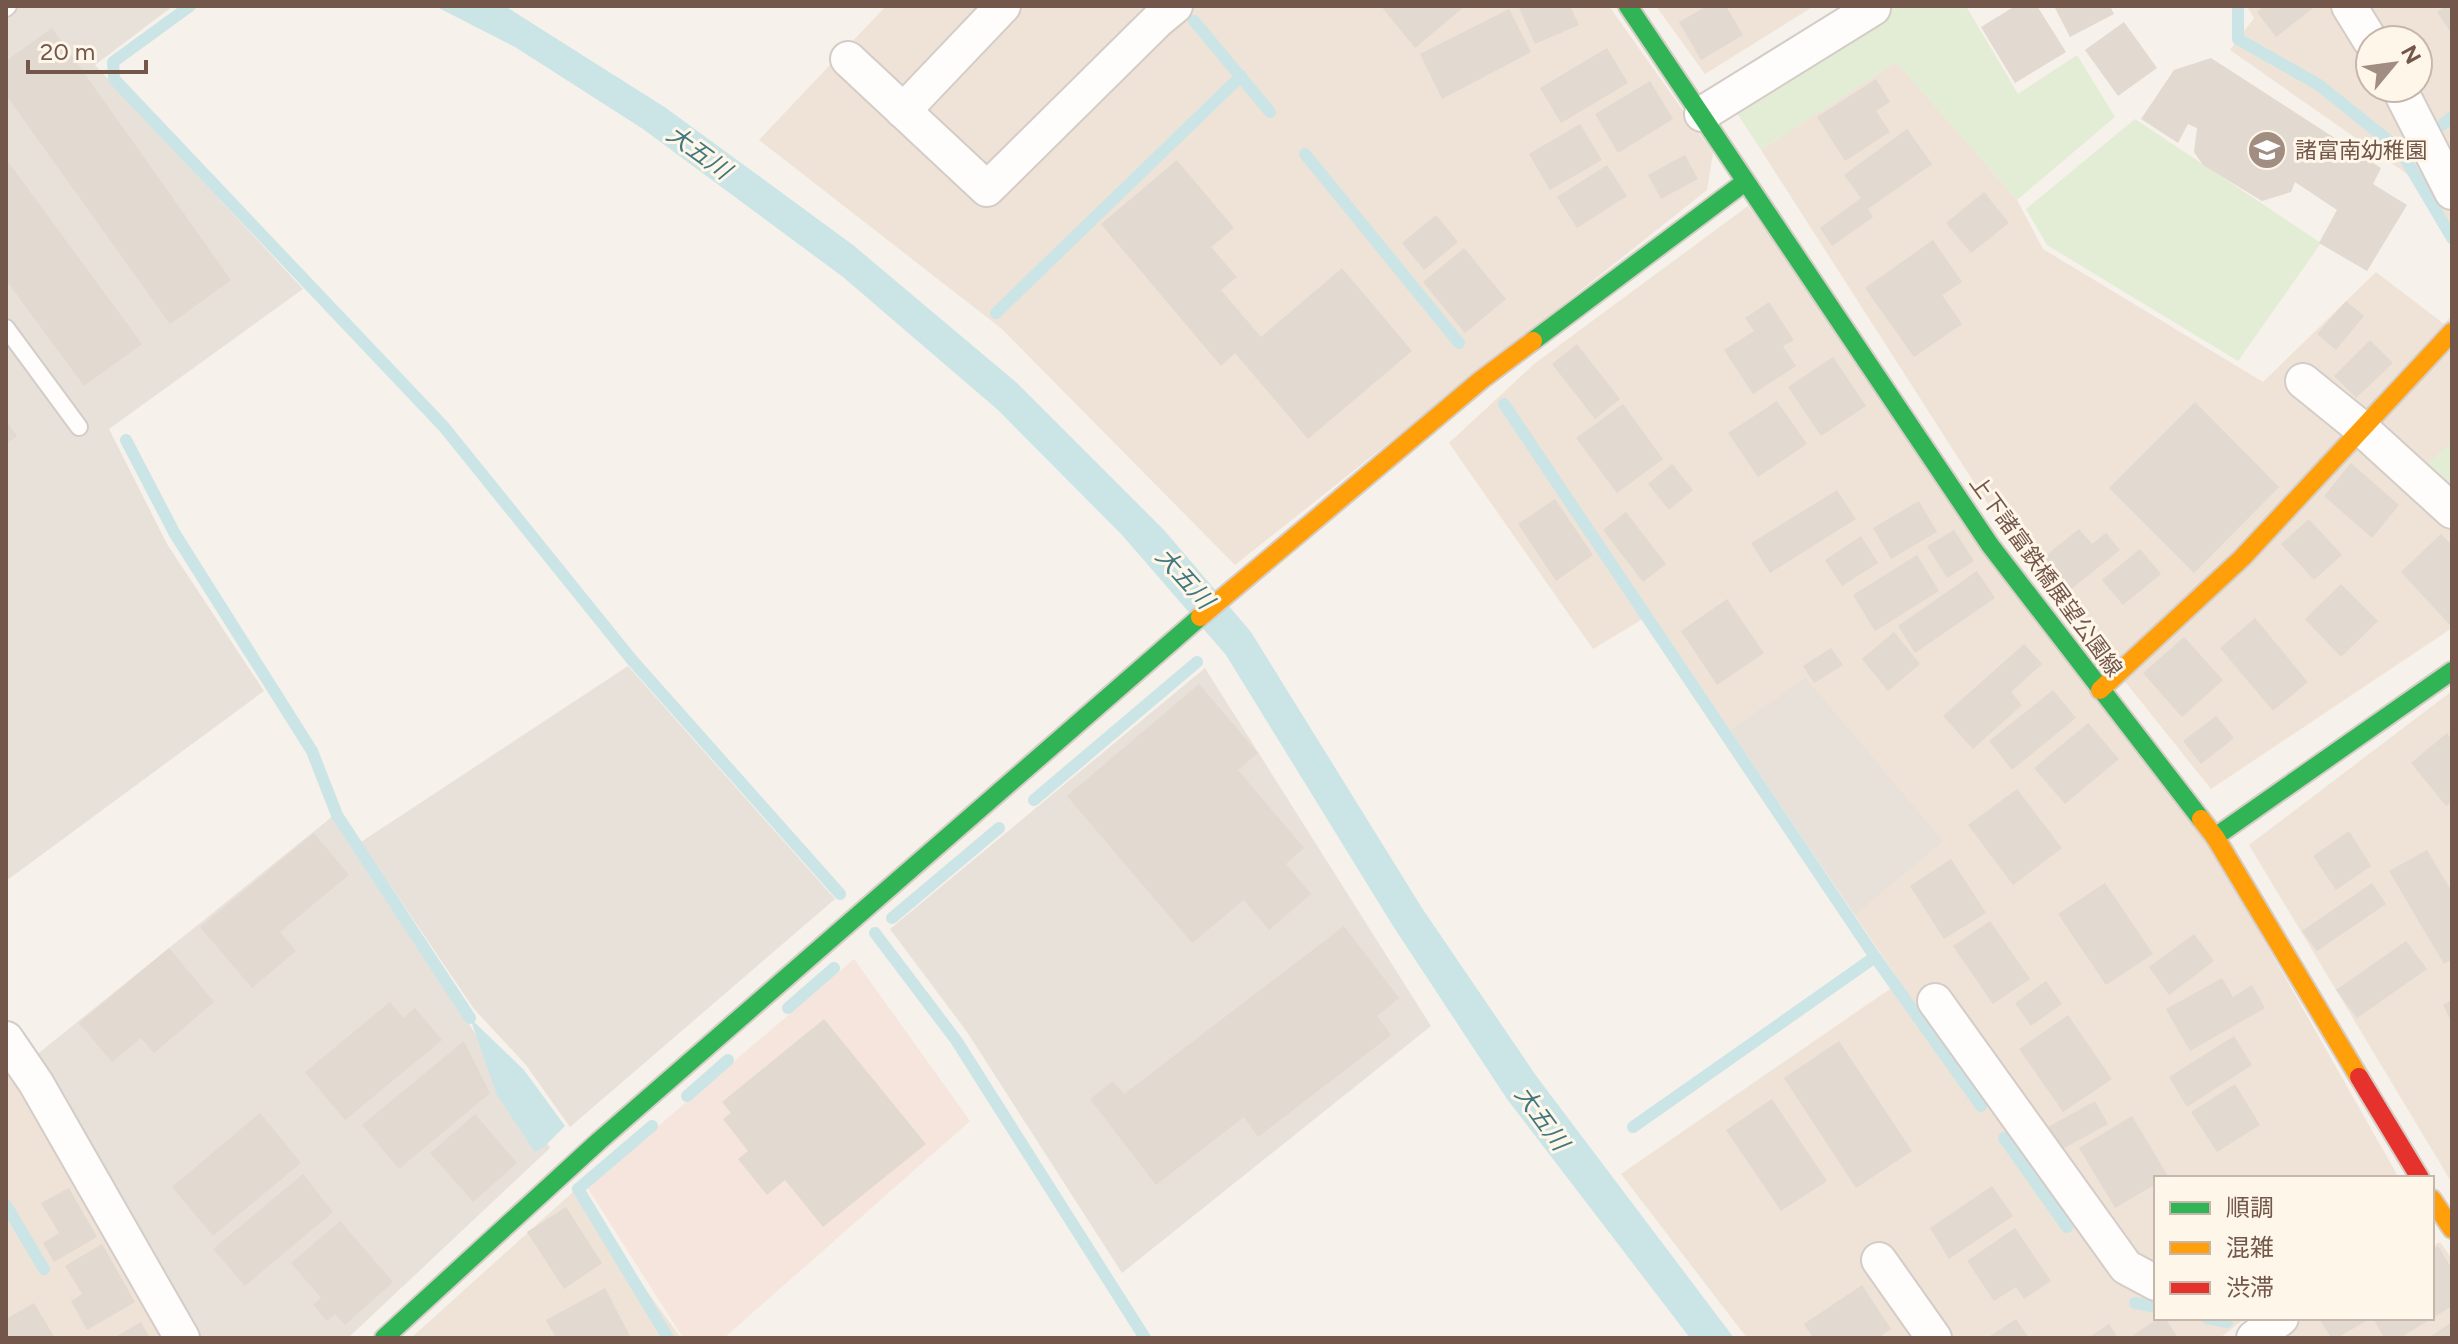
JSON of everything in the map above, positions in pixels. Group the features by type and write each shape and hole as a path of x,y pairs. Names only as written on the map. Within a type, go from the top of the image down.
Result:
{"street":[{"path":"903,111 1003,6"},
{"name":"上下諸富鉄橋展望公園線","path":"1628,6 1990,545 2215,837 2419,1176"},
{"path":"1702,114 1872,6"},
{"path":"2349,6 2360,24"},
{"path":"848,59 987,189 1159,11"},
{"path":"2407,104 2452,192"},
{"path":"384,1338 419,1325 599,1141 1191,624 1481,380 1745,182"},
{"path":"2100,690 2242,558 2452,332"},
{"path":"2303,381 2361,428 2452,511"},
{"path":"2215,837 2452,671"},
{"path":"1935,1001 2126,1267 2154,1282"},
{"path":"6,1039 36,1083 182,1338"},
{"path":"1879,1260 1934,1338"},
{"path":"2254,1338 2278,1320"}],"lane":[{"path":"6,328 79,427"}],"shaded area":[{"path":"6,6 173,6 95,65 303,289 109,429 167,544 264,691 6,881"},
{"path":"886,6 1609,6 1713,153 1707,190 1235,565 1002,329 759,140"},
{"path":"1656,6 1814,6 1705,74"},
{"path":"2247,6 2452,6 2452,248 2410,176 2230,50 2254,18"},
{"path":"1896,61 2017,200 2043,249 2263,382 2376,272 2444,324 2452,315 2452,628 2211,789 2007,534 1761,150"},
{"path":"1748,206 2211,847 2398,1176 2154,1176 2154,1320 2242,1320 2220,1338 1747,1338 1621,1174 1900,982 1651,614 1593,649 1449,443 1534,364"},
{"path":"628,666 835,899 570,1127 526,1065 474,1009 361,842"},
{"path":"1205,668 1431,1026 1122,1273 967,1032 890,929"},
{"path":"1806,678 1943,841 1855,915 1730,730"},
{"path":"2452,691 2452,1183 2249,845"},
{"path":"333,816 550,1148 348,1338 200,1338 35,1056"},
{"path":"854,959 970,1121 724,1338 683,1338 587,1187"},
{"path":"6,1062 27,1093 162,1338 6,1338"},
{"path":"574,1191 681,1338 411,1338"},
{"path":"2440,1242 2452,1259 2452,1338 2274,1338 2304,1320 2434,1320 2434,1245"}],"green space":[{"path":"1889,6 1966,6 2018,94 2077,55 2115,117 2017,200 1896,62 1761,150 1735,110 1891,10"},
{"path":"2135,119 2321,243 2238,361 2047,245 2026,209"},
{"path":"2452,441 2452,489 2426,465"}],"water":[{"name":"大五川","path":"435,6 505,6 666,108 853,245 1017,383 1164,530 1251,632 1422,908 1537,1077 1734,1338 1690,1338 1507,1099 1393,926 1226,655 1122,535 998,410 843,277 643,129 515,47"},
{"path":"470,1018 524,1070 565,1126 535,1152 497,1095"}],"building":[{"path":"1381,6 1465,6 1415,48"},
{"path":"1570,6 1579,25 1535,44 1519,8"},
{"path":"1707,6 1726,6 1743,35 1701,60 1679,22"},
{"path":"2015,6 2037,6 2066,52 2015,83 1981,27"},
{"path":"2054,6 2110,6 2114,14 2070,37"},
{"path":"2265,6 2316,6 2276,37 2257,12"},
{"path":"2445,6 2452,6 2452,34 2437,12"},
{"path":"1509,9 1531,52 1442,99 1420,54"},
{"path":"2124,22 2157,68 2118,96 2085,50"},
{"path":"52,28 231,280 170,324 6,95 6,61"},
{"path":"1607,48 1628,83 1561,123 1540,88"},
{"path":"2211,58 2381,168 2373,184 2407,205 2367,271 2319,243 2337,210 2295,182 2291,192 2262,201 2203,165 2194,152 2197,128 2188,124 2178,143 2141,119 2174,70"},
{"path":"1876,79 1890,102 1876,111 1890,132 1845,161 1817,117"},
{"path":"1650,81 1673,119 1618,153 1595,114"},
{"path":"1580,124 1602,160 1550,190 1529,154"},
{"path":"1907,129 1932,164 1868,209 1873,217 1832,246 1820,228 1861,198 1844,175"},
{"path":"1685,155 1698,179 1661,199 1648,175"},
{"path":"6,159 142,344 84,386 6,280"},
{"path":"1177,160 1234,228 1211,247 1237,277 1221,290 1261,337 1342,268 1412,351 1308,439 1235,353 1221,366 1101,224"},
{"path":"1607,165 1627,196 1577,228 1557,197"},
{"path":"1984,192 2009,223 1971,253 1946,223"},
{"path":"1436,215 1458,242 1424,270 1402,243"},
{"path":"1933,240 1962,282 1942,295 1962,324 1914,357 1865,288"},
{"path":"1464,248 1506,299 1465,333 1423,282"},
{"path":"2346,301 2364,316 2336,350 2317,334"},
{"path":"1769,302 1794,340 1783,346 1796,366 1753,394 1724,350 1754,331 1745,318"},
{"path":"2370,340 2393,363 2356,398 2334,376"},
{"path":"1577,344 1620,399 1595,419 1552,364"},
{"path":"1833,357 1866,406 1821,436 1788,387"},
{"path":"1777,401 1807,444 1758,477 1728,433"},
{"path":"2195,402 2279,487 2194,573 2109,488"},
{"path":"1623,404 1663,459 1617,493 1576,438"},
{"path":"6,421 17,436 6,444"},
{"path":"2351,463 2399,505 2372,538 2324,496"},
{"path":"1672,464 1693,490 1669,510 1648,484"},
{"path":"1837,490 1856,519 1770,573 1751,543"},
{"path":"1555,499 1593,555 1556,581 1518,524"},
{"path":"1919,501 1937,532 1891,559 1873,528"},
{"path":"1626,512 1666,564 1643,582 1603,530"},
{"path":"2309,519 2342,555 2314,580 2281,544"},
{"path":"2079,529 2092,544 2106,533 2120,550 2065,594 2039,561"},
{"path":"1954,530 1974,561 1947,578 1927,546"},
{"path":"2441,534 2452,545 2452,622 2449,624 2401,572"},
{"path":"1861,536 1878,563 1842,586 1825,560"},
{"path":"2140,549 2161,574 2123,605 2102,580"},
{"path":"1917,555 1939,591 1875,631 1853,595"},
{"path":"1977,571 1995,598 1915,653 1898,626"},
{"path":"2341,584 2378,621 2341,657 2305,619"},
{"path":"1727,599 1764,653 1717,685 1681,631"},
{"path":"2255,618 2308,682 2273,711 2220,648"},
{"path":"1894,632 1920,664 1888,691 1862,659"},
{"path":"2184,637 2223,680 2182,717 2143,673"},
{"path":"2024,644 2042,664 2011,692 2022,705 1973,749 1943,716"},
{"path":"1831,648 1843,665 1814,683 1803,666"},
{"path":"1199,684 1258,753 1238,770 1304,848 1286,864 1311,894 1269,930 1244,900 1192,943 1067,796"},
{"path":"2053,690 2076,718 2012,770 1989,741"},
{"path":"2216,716 2234,738 2201,764 2183,741"},
{"path":"2088,723 2119,759 2065,804 2034,768"},
{"path":"2447,733 2452,740 2452,801 2446,806 2411,763"},
{"path":"2017,789 2062,848 2013,885 1968,825"},
{"path":"2349,831 2371,866 2336,890 2313,856"},
{"path":"314,833 349,875 280,932 296,951 252,988 200,927"},
{"path":"2427,850 2452,892 2452,959 2444,964 2389,871"},
{"path":"1951,859 1986,913 1944,939 1910,886"},
{"path":"2105,883 2153,954 2106,985 2058,914"},
{"path":"2372,883 2386,904 2317,951 2302,931"},
{"path":"1990,921 2030,979 1993,1004 1953,946"},
{"path":"1344,926 1399,998 1377,1016 1391,1035 1258,1137 1244,1117 1156,1185 1090,1099 1113,1081 1124,1094"},
{"path":"2194,934 2214,961 2169,995 2149,967"},
{"path":"2406,941 2427,969 2357,1018 2336,990"},
{"path":"169,948 214,1002 154,1053 141,1038 112,1062 79,1023"},
{"path":"2222,978 2233,997 2252,985 2265,1008 2190,1051 2166,1009"},
{"path":"2046,981 2062,1004 2031,1026 2015,1003"},
{"path":"2452,1000 2452,1023 2443,1005"},
{"path":"390,1002 403,1018 415,1008 442,1040 345,1120 305,1072"},
{"path":"2068,1015 2112,1079 2063,1112 2019,1049"},
{"path":"824,1019 926,1144 823,1227 785,1180 767,1195 738,1159 748,1151 723,1119 731,1113 722,1102"},
{"path":"2234,1036 2252,1065 2187,1107 2169,1077"},
{"path":"464,1041 490,1093 399,1169 362,1125"},
{"path":"1839,1041 1912,1151 1856,1188 1784,1078"},
{"path":"2235,1084 2260,1125 2217,1152 2191,1112"},
{"path":"1772,1099 1827,1181 1781,1211 1726,1130"},
{"path":"2095,1101 2108,1124 2057,1152 2044,1129"},
{"path":"260,1113 301,1163 213,1236 172,1187"},
{"path":"475,1114 517,1163 473,1202 430,1153"},
{"path":"2132,1116 2168,1176 2154,1176 2154,1185 2115,1208 2079,1148"},
{"path":"303,1174 333,1212 245,1286 213,1249"},
{"path":"1992,1186 2013,1216 1949,1259 1930,1228"},
{"path":"69,1188 97,1237 54,1262 43,1243 59,1233 41,1203"},
{"path":"566,1207 602,1263 564,1289 527,1232"},
{"path":"340,1221 393,1282 345,1325 335,1314 327,1321 313,1305 321,1298 291,1263"},
{"path":"2015,1228 2051,1281 2024,1299 2016,1287 1994,1301 1967,1261"},
{"path":"102,1244 135,1302 87,1330 71,1301 82,1294 65,1266"},
{"path":"2438,1246 2452,1269 2452,1306 2434,1317 2434,1249"},
{"path":"1862,1285 1891,1329 1878,1338 1813,1338 1804,1324"},
{"path":"605,1288 631,1338 556,1338 546,1320"},
{"path":"34,1303 55,1338 6,1338 6,1319"},
{"path":"2016,1319 2029,1338 1987,1338"},
{"path":"2156,1320 2166,1320 2178,1338 2135,1338 2133,1335"},
{"path":"2320,1320 2368,1320 2337,1338 2331,1338"},
{"path":"2374,1320 2429,1320 2400,1338 2384,1338"},
{"path":"141,1322 150,1338 113,1338"},
{"path":"2452,1322 2452,1338 2428,1338"},
{"path":"2109,1324 2118,1338 2088,1338"}],"waterway":[{"path":"190,6 113,62 114,79 444,427 632,660 840,894"},
{"path":"2238,9 2238,39 2319,85 2400,150 2452,238"},
{"path":"1194,21 1270,112"},
{"path":"996,313 1241,76"},
{"path":"2442,125 2452,117"},
{"path":"1305,154 1459,343"},
{"path":"1504,404 1875,957 1981,1106"},
{"path":"126,440 175,534 312,751 337,815 470,1018"},
{"path":"1034,800 1197,662"},
{"path":"892,918 999,828"},
{"path":"875,933 956,1040 1145,1338"},
{"path":"1633,1127 1875,957"},
{"path":"788,1008 834,968"},
{"path":"687,1096 728,1060"},
{"path":"652,1126 578,1189 668,1338"},
{"path":"2004,1138 2067,1227"},
{"path":"6,1205 44,1269"},
{"path":"2135,1303 2154,1307"},
{"path":"2217,1320 2227,1322"}],"traffic: fast":[{"path":"1628,6 1990,545 2201,819"},
{"path":"1533,341 1745,182"},
{"path":"384,1338 599,1141 1200,617"},
{"path":"2215,837 2452,671"}],"traffic: slow":[{"path":"2100,690 2242,558 2452,332"},
{"path":"1200,617 1481,380 1533,341"},
{"path":"2201,819 2215,837 2359,1077"},
{"path":"2434,1202 2452,1229"}],"traffic: jam":[{"path":"2359,1077 2419,1176"}],"place":[{"name":"諸富南幼稚園","path":"2267,150"}]}
